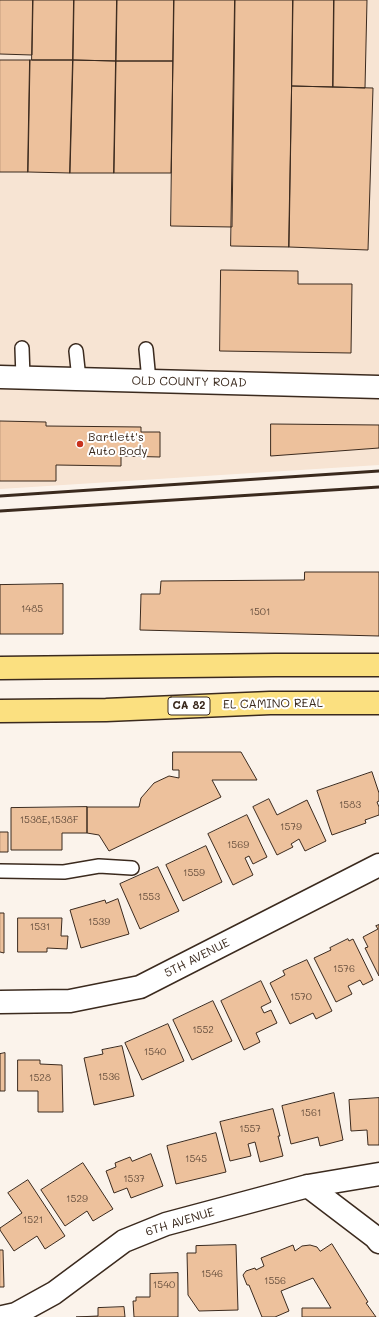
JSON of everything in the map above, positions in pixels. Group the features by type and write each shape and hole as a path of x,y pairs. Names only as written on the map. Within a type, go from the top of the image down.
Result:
{"main road":[{"path":"0,668 379,665"},
{"name":"EL CAMINO REAL","path":"0,711 106,710 270,703 379,703"}],"street":[{"name":"OLD COUNTY ROAD","path":"0,377 379,387"},
{"name":"5TH AVENUE","path":"0,1002 70,1001 140,987 379,865"},
{"name":"6TH AVENUE","path":"2,1317 16,1314 54,1293 124,1241 166,1224 308,1186 379,1174"},
{"path":"308,1186 379,1242"}],"lane":[{"path":"22,348 23,378"},
{"path":"146,349 149,381"},
{"path":"76,351 78,379"},
{"path":"0,871 64,872 100,866 132,868"}],"shaded area":[{"path":"0,0 379,0 379,465 0,489"}],"building":[{"path":"0,0 33,0 32,55 0,54"},
{"path":"33,0 74,0 73,60 32,60"},
{"path":"74,0 117,0 116,61 73,60"},
{"path":"117,0 174,0 173,61 116,61"},
{"path":"174,0 235,0 232,227 171,226"},
{"path":"235,0 293,0 289,247 231,246"},
{"path":"293,0 334,0 333,87 292,86"},
{"path":"334,0 367,0 365,88 333,87"},
{"path":"0,60 30,60 28,172 0,172"},
{"path":"30,60 73,60 70,173 28,172"},
{"path":"73,60 116,61 114,173 70,173"},
{"path":"116,61 173,61 171,173 114,173"},
{"path":"292,86 373,88 368,250 289,247"},
{"path":"221,270 298,271 298,284 352,284 351,353 220,351"},
{"name":"Bartlett's Auto Body","path":"0,421 46,422 46,426 141,427 141,432 160,432 160,457 121,456 121,466 56,465 56,481 0,481"},
{"path":"271,424 379,425 379,448 271,456"},
{"path":"305,572 379,572 379,636 140,630 141,594 160,594 161,581 304,580"},
{"path":"63,584 63,634 0,634 0,585"},
{"path":"173,752 241,752 257,780 212,780 221,797 109,851 99,835 87,833 87,807 139,807 141,798 154,783 169,776 179,778 179,770 173,770"},
{"path":"372,772 379,793 379,801 377,802 379,807 379,815 365,820 366,823 332,835 317,791"},
{"path":"269,799 277,815 307,800 326,841 305,851 299,839 291,844 293,847 277,855 253,807"},
{"path":"87,807 87,833 62,833 62,850 11,850 11,808"},
{"path":"247,815 267,857 253,864 249,856 245,858 253,875 233,885 208,834"},
{"path":"0,832 8,832 8,852 0,852"},
{"path":"206,846 222,882 183,901 166,865"},
{"path":"158,867 179,911 140,929 120,884"},
{"path":"118,899 129,934 81,948 70,910 105,900 106,903"},
{"path":"0,913 4,913 4,953 0,952"},
{"path":"18,918 62,918 61,936 68,936 67,949 47,948 47,952 18,952"},
{"path":"379,925 379,976 365,948 368,947 363,937 378,929 376,926"},
{"path":"348,939 349,941 353,939 373,980 363,985 360,980 348,986 352,994 336,1002 314,958 331,950 330,948"},
{"path":"307,960 332,1011 316,1019 313,1013 290,1024 270,983 285,975 283,971"},
{"path":"261,981 271,1002 261,1007 264,1013 271,1010 277,1023 256,1033 260,1042 244,1050 221,1001"},
{"path":"213,1001 232,1041 192,1060 173,1020"},
{"path":"168,1024 184,1061 142,1080 125,1043"},
{"path":"122,1046 134,1096 94,1105 84,1058 103,1054 102,1050"},
{"path":"5,1053 5,1091 0,1091 0,1054"},
{"path":"18,1060 40,1060 40,1064 62,1065 63,1112 38,1112 38,1091 18,1091"},
{"path":"334,1093 343,1140 320,1146 318,1137 291,1144 282,1106"},
{"path":"379,1098 379,1145 368,1145 367,1130 351,1131 349,1100"},
{"path":"273,1109 280,1136 278,1136 283,1156 260,1162 255,1142 248,1144 251,1156 230,1161 220,1122"},
{"path":"216,1133 226,1172 176,1184 167,1146"},
{"path":"151,1154 163,1186 131,1198 127,1188 114,1193 106,1171 116,1167 115,1163 130,1157 132,1161"},
{"path":"83,1163 113,1209 93,1221 87,1211 65,1226 41,1190"},
{"path":"28,1180 65,1236 45,1249 37,1236 14,1251 0,1228 22,1213 8,1193"},
{"path":"332,1244 368,1302 366,1303 376,1317 302,1317 302,1308 331,1308 313,1278 281,1291 289,1311 275,1317 262,1317 249,1285 247,1285 243,1275 246,1271 255,1268 256,1270 264,1266 261,1258 293,1245 295,1251 302,1246 310,1245 317,1247 320,1251"},
{"path":"236,1245 238,1310 199,1311 188,1295 187,1253 196,1253 196,1246"},
{"path":"0,1250 3,1250 4,1287 0,1287"},
{"path":"178,1273 178,1317 134,1317 133,1301 136,1301 136,1297 150,1297 150,1274"},
{"path":"124,1307 125,1317 76,1317 98,1316 98,1308"}],"railway":[{"path":"0,496 379,471"},
{"path":"0,511 379,487"}],"place":[{"name":"Bartlett's Auto Body","path":"80,444"}]}
